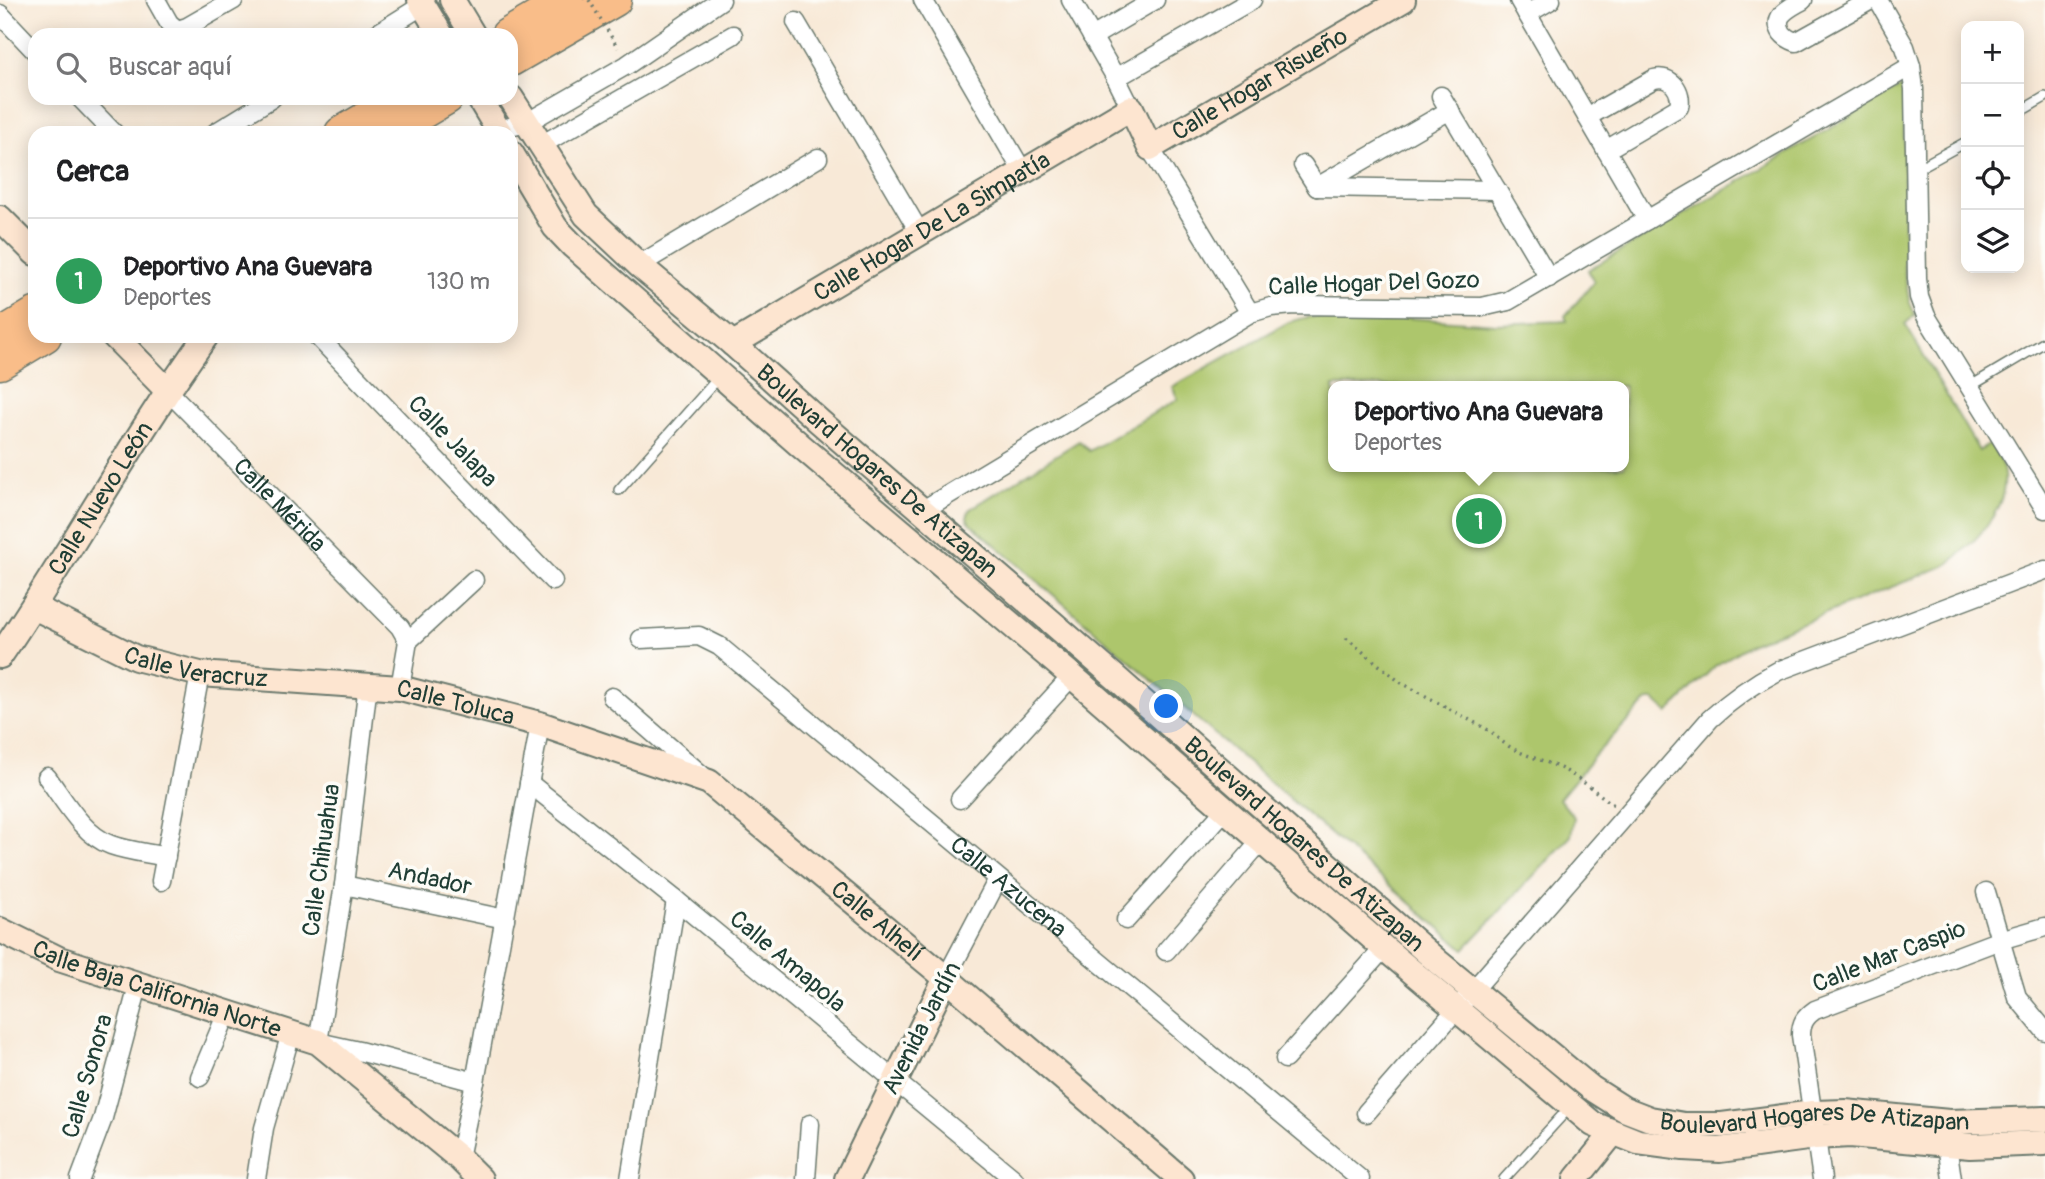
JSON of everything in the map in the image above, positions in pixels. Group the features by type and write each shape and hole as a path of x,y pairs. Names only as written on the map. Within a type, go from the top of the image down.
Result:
{"highway":[{"path":"518,29 567,0"},
{"path":"518,56 615,0"},
{"path":"353,126 388,105"},
{"path":"400,126 435,105"},
{"path":"0,335 28,318"},
{"path":"0,362 33,343"}],"street":[{"path":"156,0 175,28"},
{"path":"184,28 234,0"},
{"path":"498,126 518,109 627,65 721,0"},
{"path":"923,0 1023,172"},
{"path":"1071,0 1116,78 1150,148 1250,313"},
{"path":"1092,37 1156,0"},
{"path":"1116,78 1252,0"},
{"name":"Calle Hogar Risueño","path":"1150,148 1404,0"},
{"path":"1551,0 1523,7 1647,220"},
{"path":"1803,0 1785,10 1778,22 1784,35 1796,42 1871,0"},
{"path":"1878,0 1905,47 1911,66 1914,89 1919,297 1926,316 2045,509"},
{"path":"455,6 469,28"},
{"path":"0,14 28,44"},
{"path":"395,28 430,16"},
{"path":"796,22 920,233"},
{"path":"541,145 733,36"},
{"name":"Calle Hogar Del Gozo","path":"923,510 1250,313 1271,307 1294,305 1482,307 1508,302 1911,66"},
{"path":"1587,117 1654,79 1661,77 1673,84 1680,100 1679,107 1606,150"},
{"path":"1317,187 1445,103 1549,278"},
{"path":"87,105 107,126"},
{"path":"226,126 261,105"},
{"path":"483,105 493,126"},
{"name":"Calle Hogar De La Simpatía","path":"733,344 1131,108"},
{"name":"Boulevard Hogares De Atizapan","path":"518,109 586,215 639,265 733,344 1438,962 1591,1088 1624,1109 1650,1119 1684,1125 1814,1125"},
{"path":"639,265 818,158"},
{"path":"1303,165 1317,187"},
{"name":"Boulevard Hogares De Atizapan","path":"518,170 564,236 720,376 1072,676 1384,948 1594,1124 1638,1142 1720,1150 1814,1125 1845,1112 1949,1122 2045,1119"},
{"path":"1317,187 1497,190"},
{"path":"0,218 28,243"},
{"name":"Calle Nuevo León","path":"0,656 34,607 167,390 201,343"},
{"name":"Calle Jalapa","path":"324,343 553,581"},
{"name":"Calle Mérida","path":"122,344 400,626 408,641"},
{"path":"801,446 820,422"},
{"path":"1367,1113 1710,719 1729,701 1778,671 2045,570"},
{"path":"400,688 408,641 474,580"},
{"name":"Calle Veracruz","path":"34,607 136,658 200,674 368,684"},
{"name":"Calle Azucena","path":"641,639 699,636 719,646 1360,1179"},
{"path":"161,881 200,674"},
{"path":"960,799 1072,676"},
{"name":"Calle Toluca","path":"368,684 400,688 540,724"},
{"name":"Calle Chihuahua","path":"318,1042 344,885 368,684"},
{"path":"612,697 709,782"},
{"path":"458,1169 540,724"},
{"name":"Calle Alhelí","path":"540,724 709,782 946,978 1181,1179"},
{"path":"47,777 87,828 100,839 112,845 166,857"},
{"name":"Calle Amapola","path":"529,783 676,900 1014,1179"},
{"path":"1126,920 1225,810"},
{"path":"1166,951 1261,841"},
{"name":"Avenida Jardín","path":"847,1179 894,1080 998,879"},
{"name":"Andador","path":"344,885 505,919"},
{"path":"1986,892 2017,996 2045,1031"},
{"path":"630,1179 676,900"},
{"name":"Calle Mar Caspio","path":"1814,1125 1801,1035 1801,1025 1807,1016 1815,1010 2000,940 2045,927"},
{"name":"Calle Baja California Norte","path":"0,930 59,959 138,986 318,1042 475,1082"},
{"path":"1285,1059 1384,948"},
{"name":"Calle Sonora","path":"80,1179 103,1118 138,986"},
{"path":"200,1077 227,1013"},
{"path":"256,1179 264,1128 290,1033"},
{"name":"Calle Baja California Norte","path":"318,1042 458,1169 480,1179"},
{"path":"806,1179 810,1124"},
{"path":"1822,1179 1814,1125 1850,1135 1947,1145 2045,1143"},
{"path":"1576,1179 1613,1133"},
{"path":"1947,1145 1952,1179"}],"lane":[{"path":"2024,109 2045,97"},
{"path":"1914,171 1961,145"},
{"path":"1969,387 2045,342"},
{"path":"619,491 720,376"},
{"path":"1504,1179 1571,1106"}],"path":[{"path":"589,0 618,48"},
{"path":"1346,638 1400,682 1492,732 1502,743 1524,756 1560,768 1627,815"}],"green space":[{"path":"1901,87 1904,92 1904,269 1909,300 1915,315 1905,324 1979,451 1990,444 1997,455 2004,474 2004,488 1995,514 1987,526 1947,565 1752,643 1715,666 1668,713 1654,700 1648,700 1596,754 1559,799 1574,817 1571,836 1464,949 967,518 969,510 1079,441 1089,451 1178,399 1172,387 1289,322 1308,317 1394,317 1496,324 1567,321 1565,316 1594,282 1588,270"}],"place":[{"name":"Deportivo Ana Guevara","path":"1479,521"}]}
